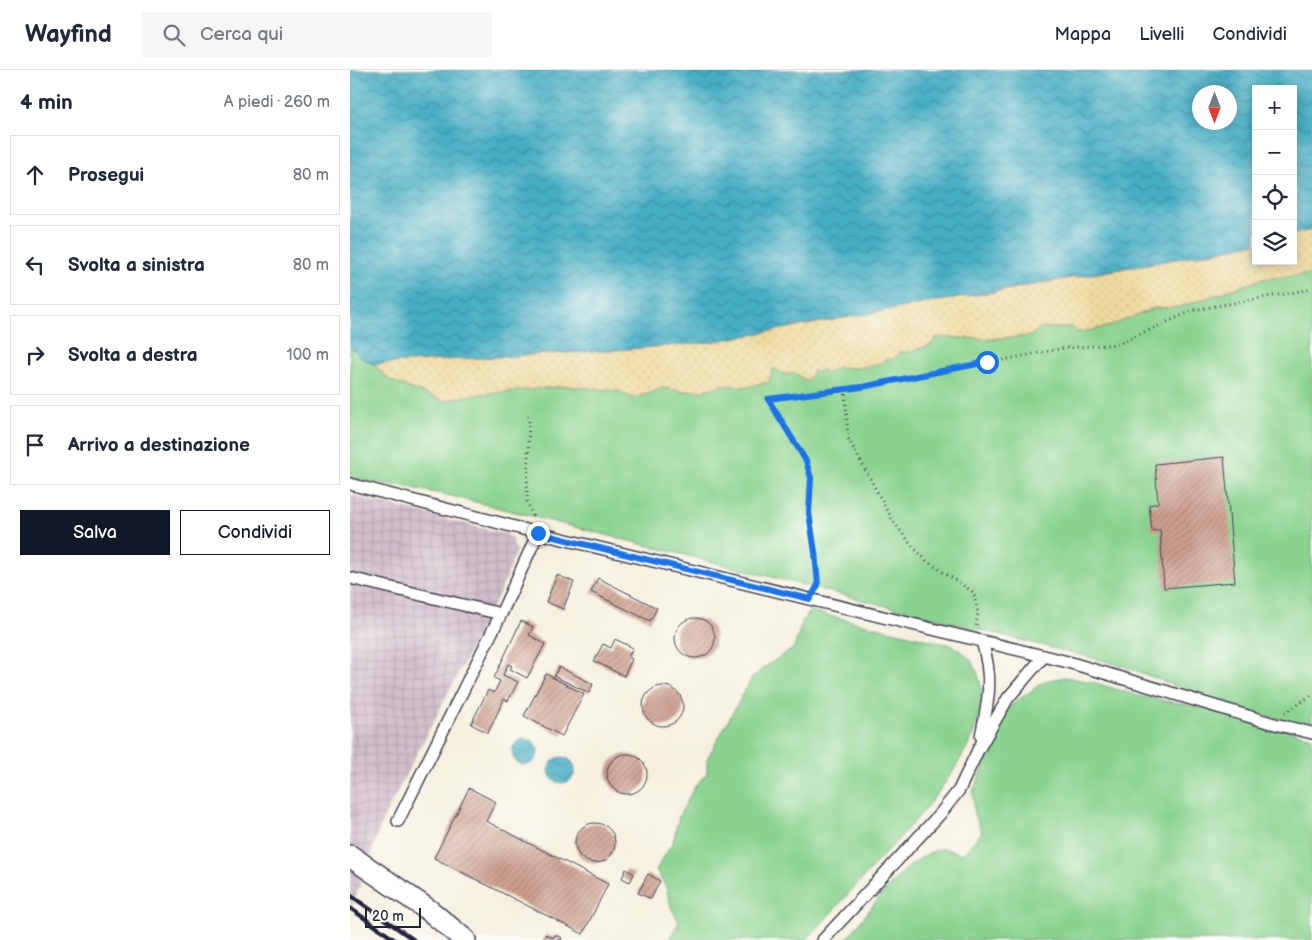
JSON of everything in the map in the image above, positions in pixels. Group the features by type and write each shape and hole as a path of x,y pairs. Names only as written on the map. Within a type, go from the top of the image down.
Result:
{"street":[{"path":"350,856 430,911 465,940"}],"lane":[{"path":"350,484 538,533 1068,662 1271,723 1312,733"},
{"path":"398,820 538,533"},
{"path":"350,578 500,614"},
{"path":"978,640 988,662 989,685 988,704 978,750"},
{"path":"823,940 940,814 959,790 978,750 1008,698 1044,656"}],"path":[{"path":"810,599 818,585 809,513 811,478 806,461 768,399 845,389 1065,348 1118,344 1194,310 1312,289"},
{"path":"845,389 848,438 893,521 912,547 928,562 973,592 978,613 978,640"},
{"path":"529,416 528,501 538,533"},
{"path":"1271,723 1312,695"}],"shaded area":[{"path":"350,495 505,534 511,537 516,551 493,606 383,819 350,913"}],"green space":[{"path":"1312,274 1312,727 1230,707 1124,666 452,496 403,486 350,479 350,347 362,358 373,364 391,381 444,401 471,395 567,386 619,391 632,398 662,388 702,391 723,385 747,387 769,382 773,368 784,373 811,372 813,369 827,372 837,367 857,368 884,360 899,352 910,352 933,344 936,337 992,339 1031,336 1040,328 1070,326 1074,328 1148,312 1154,308 1180,307 1262,279"},
{"path":"810,611 954,646 966,655 980,683 980,710 971,738 956,767 915,820 806,940 669,940 679,922 671,907 666,887 656,870 673,842 679,816 696,785 707,773 707,759 752,678 762,669 794,648 803,620"},
{"path":"1065,677 1096,683 1138,696 1210,709 1312,737 1312,940 846,940 888,887 914,863 927,854 941,849 963,854 982,832 974,814 973,791 1010,706 1045,681"}],"sand":[{"path":"1312,230 1312,274 1262,279 1180,307 1154,308 1110,326 1087,331 1075,332 1074,328 1070,326 1063,328 1040,328 1031,336 992,339 936,337 933,344 910,352 899,352 894,359 884,360 881,363 857,368 837,367 827,373 821,369 818,373 813,370 808,382 795,373 784,374 773,368 769,382 747,387 723,385 702,391 662,388 632,398 619,391 567,386 471,395 444,401 391,381 373,364 616,350 1001,291 1252,244 1252,265 1297,265 1297,233"}],"water":[{"path":"350,70 1312,70 1312,230 1297,233 1297,85 1252,85 1252,244 705,343 373,364 362,358 350,347"},
{"path":"525,739 534,743 538,752 534,761 525,765 516,761 512,752 516,743"},
{"path":"562,757 571,761 575,770 571,779 562,783 553,779 549,770 553,761"}],"building":[{"path":"1224,457 1235,582 1164,588 1160,530 1152,531 1149,505 1158,503 1155,464"},
{"path":"557,575 574,582 563,609 546,602"},
{"path":"598,578 657,608 650,621 591,592"},
{"path":"699,618 706,621 712,627 715,638 714,646 706,655 699,658 691,658 684,655 676,646 675,634 678,627 687,619"},
{"path":"521,621 533,627 529,635 545,644 527,678 510,669 512,666 508,664 503,675 518,682 508,701 504,699 488,733 471,724 488,690 494,693 500,681 494,678"},
{"path":"615,639 633,648 628,657 632,659 624,676 594,661 603,644 611,648"},
{"path":"559,667 593,684 589,693 554,676"},
{"path":"546,674 584,694 562,736 524,716"},
{"path":"667,686 674,689 680,695 683,706 682,714 674,723 667,726 659,726 652,723 644,714 643,702 646,695 655,687"},
{"path":"631,754 638,757 644,763 647,774 646,782 638,791 631,794 623,794 616,791 608,782 607,770 610,763 619,755"},
{"path":"469,788 496,802 486,821 608,884 583,934 434,858"},
{"path":"599,823 606,826 612,832 615,843 614,851 606,860 599,863 591,863 584,860 576,851 575,839 578,832 587,824"},
{"path":"626,869 634,874 630,882 622,878"},
{"path":"648,874 660,881 651,899 638,893"},
{"path":"546,934 553,938 555,935 562,938 561,940 543,940"}],"railway":[{"path":"350,895 414,940"},
{"path":"350,908 395,940"}],"route":[{"path":"538,533 810,599 818,585 809,513 811,478 806,461 768,399 862,387 987,362"}]}
